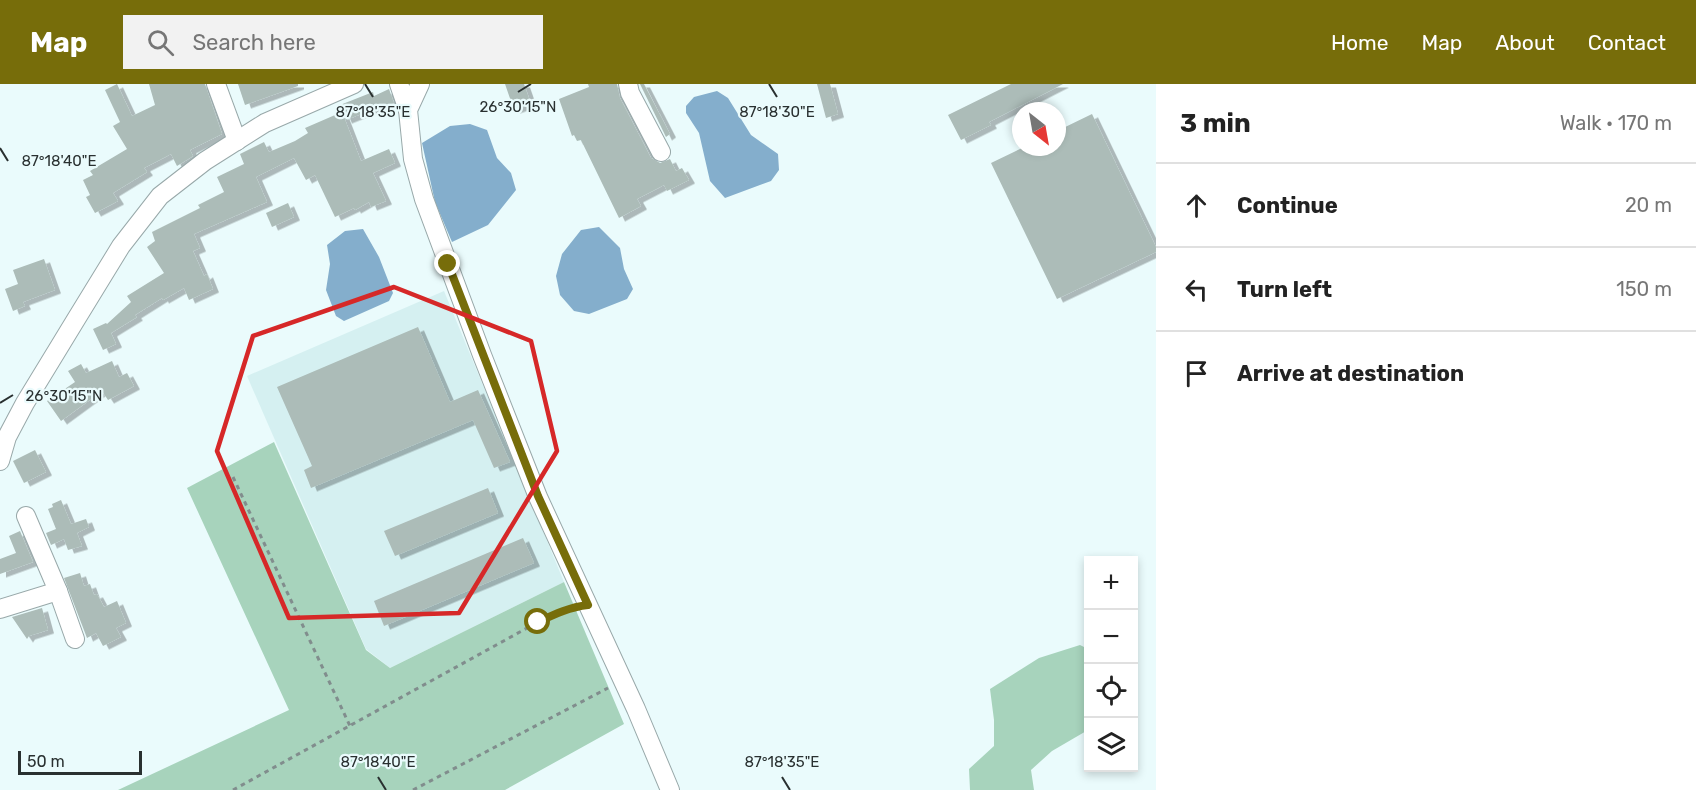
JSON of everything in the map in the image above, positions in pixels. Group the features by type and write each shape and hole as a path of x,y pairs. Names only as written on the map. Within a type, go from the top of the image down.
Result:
{"street":[{"path":"216,84 237,141"},
{"path":"0,461 7,437 25,403 121,246 160,196 205,161 265,123 354,84"},
{"path":"399,84 408,110 413,159 424,199 482,355 534,486 670,790"},
{"path":"408,110 420,84"},
{"path":"628,84 630,93 661,152"},
{"path":"26,516 58,591 75,639"},
{"path":"0,609 58,591"}],"path":[{"path":"232,477 350,726"},
{"path":"233,790 559,612 575,606 588,605"},
{"path":"413,790 622,680"}],"highlighted area":[{"path":"394,287 531,341 557,451 459,613 289,618 217,451 253,336"}],"shaded area":[{"path":"444,291 564,582 390,668 366,649 247,376"}],"green space":[{"path":"274,442 366,650 390,668 564,582 624,724 505,790 118,790 289,710 187,488"},
{"path":"1080,645 1084,647 1084,732 1052,751 1031,770 1034,790 970,790 969,769 994,746 994,720 990,689 1039,658"}],"water":[{"path":"717,91 728,98 751,135 778,154 779,170 771,181 725,198 710,181 699,133 686,113 686,106 694,97"},
{"path":"470,124 487,130 497,158 511,173 516,190 488,225 452,242 435,202 422,143 450,126"},
{"path":"599,227 620,248 624,269 633,289 627,299 589,314 574,311 560,295 556,276 562,254 581,230"},
{"path":"363,229 379,257 393,293 389,301 344,321 336,316 326,290 330,264 327,245 345,231"}],"building":[{"path":"117,84 132,116 155,105 149,84 205,84 222,134 190,150 193,156 177,166 171,154 144,168 147,172 113,193 118,201 95,213 86,197 90,195 83,180 93,175 90,171 127,149 113,126 120,122 105,90"},
{"path":"238,84 298,84 298,86 245,105"},
{"path":"505,84 524,84 531,104 514,110"},
{"path":"588,84 617,84 620,98 651,158 660,163 670,159 676,171 682,168 689,180 667,191 664,185 637,199 641,206 619,218 581,140 577,141 574,135 572,136 559,99 589,87"},
{"path":"640,84 644,84 670,134 666,137"},
{"path":"817,84 830,84 838,114 826,118"},
{"path":"1011,84 1063,84 1028,102 1012,102 1012,110 989,122 991,125 961,140 948,115"},
{"path":"389,89 394,103 346,120 340,105 373,92 374,96"},
{"path":"342,112 361,161 389,149 395,163 373,173 386,201 371,207 369,202 335,217 315,175 306,180 294,158 256,177 267,202 194,234 200,248 193,251 204,276 207,274 213,289 189,300 184,288 163,300 162,298 111,333 116,344 103,350 93,329 107,324 131,302 127,296 164,273 147,247 155,241 152,232 200,208 198,205 224,192 217,177 244,164 240,154 264,142 269,152 308,133 305,128"},
{"path":"1092,114 1156,247 1156,252 1057,299 991,163 1012,153 1012,156 1066,156 1066,127"},
{"path":"288,203 294,217 272,227 266,213"},
{"path":"44,259 55,290 23,302 25,306 13,311 5,289 18,284 13,270"},
{"path":"418,327 450,402 478,390 510,462 494,468 473,420 311,488 304,470 312,466 277,387"},
{"path":"112,361 119,377 127,373 134,386 108,400 102,391 61,421 47,401 75,382 68,371 81,364 86,373"},
{"path":"35,450 46,472 24,483 13,461"},
{"path":"488,488 498,513 395,556 384,531"},
{"path":"61,500 71,524 86,519 89,527 77,533 82,546 68,550 64,539 51,545 46,533 56,529 48,509 53,507 52,504"},
{"path":"20,531 33,562 0,574 0,559 16,553 9,536"},
{"path":"523,538 534,563 384,626 374,601"},
{"path":"80,573 84,586 90,584 94,595 97,594 104,607 117,601 126,623 116,628 121,637 103,646 96,633 87,638 64,578"},
{"path":"42,608 48,630 29,636 27,639 12,617"}],"route":[{"path":"448,264 538,496 588,605 575,606 538,622"}]}
